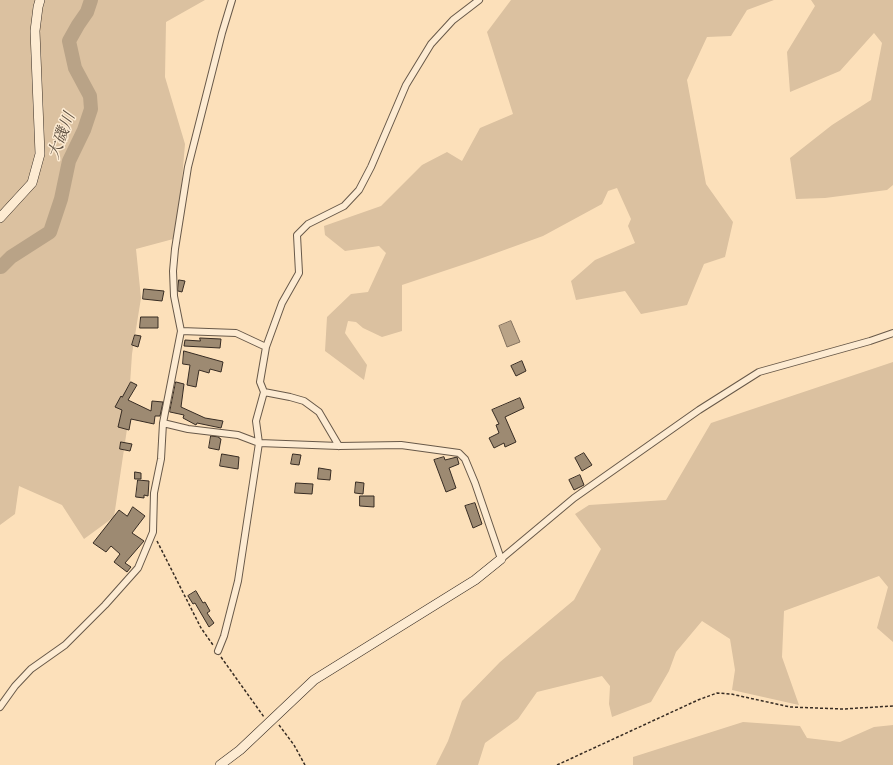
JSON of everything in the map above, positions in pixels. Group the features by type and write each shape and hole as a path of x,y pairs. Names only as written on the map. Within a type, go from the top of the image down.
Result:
{"street":[{"path":"0,218 32,183 40,154 35,31 40,0"},
{"path":"0,707 15,686 31,669 65,645 105,605 138,568 153,532 154,493 161,459 163,423 181,331 174,296 173,271 176,243 188,167 222,33 232,0"},
{"path":"218,652 224,636 238,581 259,443 256,421 264,392 260,382 266,347 282,303 299,273 298,235 308,224 344,206 359,190 371,167 406,85 431,44 453,20 479,0"},
{"path":"181,331 236,333 266,347"},
{"path":"220,765 240,750 314,680 475,580 574,498 699,410 753,375 893,333"},
{"path":"264,392 304,401 319,412 339,446"},
{"path":"163,423 188,430 238,435 259,443 339,446 401,445 458,452 465,459 476,483 501,558"}],"path":[{"path":"153,532 201,628 252,700 294,745 305,765"},
{"path":"557,765 698,700 717,693 731,694 790,707 843,709 893,706"}],"shaded area":[{"path":"0,0 205,0 166,22 165,77 185,144 177,238 136,249 141,298 132,354 127,429 114,517 84,539 62,505 19,486 15,514 0,525"},
{"path":"511,0 774,0 747,10 731,36 707,37 687,80 706,184 733,222 725,257 704,264 687,305 641,314 625,291 576,300 571,281 595,260 635,243 628,226 631,219 617,188 608,191 602,204 543,236 402,285 402,331 382,337 363,328 356,322 348,321 345,333 367,365 364,380 325,351 327,317 351,294 368,292 386,253 379,246 345,251 325,235 324,226 381,206 422,165 447,152 462,161 480,128 513,114 487,32"},
{"path":"811,0 893,0 893,185 887,190 825,198 796,199 790,158 832,125 871,100 882,43 874,33 840,71 790,92 787,52 815,6"},
{"path":"511,321 520,342 507,347 499,326"},
{"path":"893,362 893,642 877,628 888,587 879,576 784,611 782,657 799,705 732,690 735,670 730,639 702,621 676,652 669,671 651,702 612,717 609,704 610,686 602,676 537,692 518,719 485,743 478,765 436,765 448,741 462,701 500,662 574,600 601,549 575,514 589,505 666,500 711,423"},
{"path":"743,722 800,726 807,738 840,742 874,727 893,725 893,765 633,765 633,757"}],"building":[{"path":"179,280 185,281 182,292 178,291"},
{"path":"144,289 164,291 162,301 143,299"},
{"path":"141,317 158,317 158,328 140,328"},
{"path":"135,335 141,336 138,347 132,345"},
{"path":"200,338 221,339 220,348 184,346 185,340 200,341"},
{"path":"184,351 223,362 221,372 210,369 209,373 199,370 196,387 187,385 190,365 183,364"},
{"path":"522,361 526,371 516,376 511,366"},
{"path":"131,382 137,385 128,400 151,411 152,401 163,402 160,416 155,416 154,424 131,419 129,430 118,427 122,410 115,407"},
{"path":"176,382 184,384 181,407 205,418 223,421 221,428 197,423 196,425 183,418 184,415 170,412"},
{"path":"520,398 524,408 505,417 516,442 505,447 504,443 494,448 489,438 499,433 496,425 499,424 492,410"},
{"path":"211,436 219,437 221,439 219,450 209,448"},
{"path":"121,442 132,444 130,451 120,449"},
{"path":"584,453 592,465 582,471 575,458"},
{"path":"222,454 239,457 238,469 220,466"},
{"path":"293,454 301,455 299,465 291,464"},
{"path":"444,457 445,460 457,457 459,464 449,468 456,488 446,492 434,460"},
{"path":"319,468 331,470 330,480 318,479"},
{"path":"135,472 141,473 141,479 135,479"},
{"path":"580,475 584,485 574,490 569,480"},
{"path":"138,480 149,481 148,496 144,495 144,498 136,497"},
{"path":"356,482 364,483 363,494 355,493"},
{"path":"296,483 313,484 312,494 295,493"},
{"path":"360,496 374,496 374,507 360,506"},
{"path":"475,503 482,524 473,528 465,506"},
{"path":"133,507 145,516 132,533 144,541 125,563 131,567 127,572 114,562 120,554 111,546 106,552 93,543 119,510 127,516"},
{"path":"196,591 210,611 207,613 214,623 209,627 195,603 193,604 188,596"}],"waterway":[{"name":"大磯川","path":"1,267 11,257 50,232 61,199 69,161 84,130 91,109 90,96 75,68 69,41 87,12 91,0"}]}
